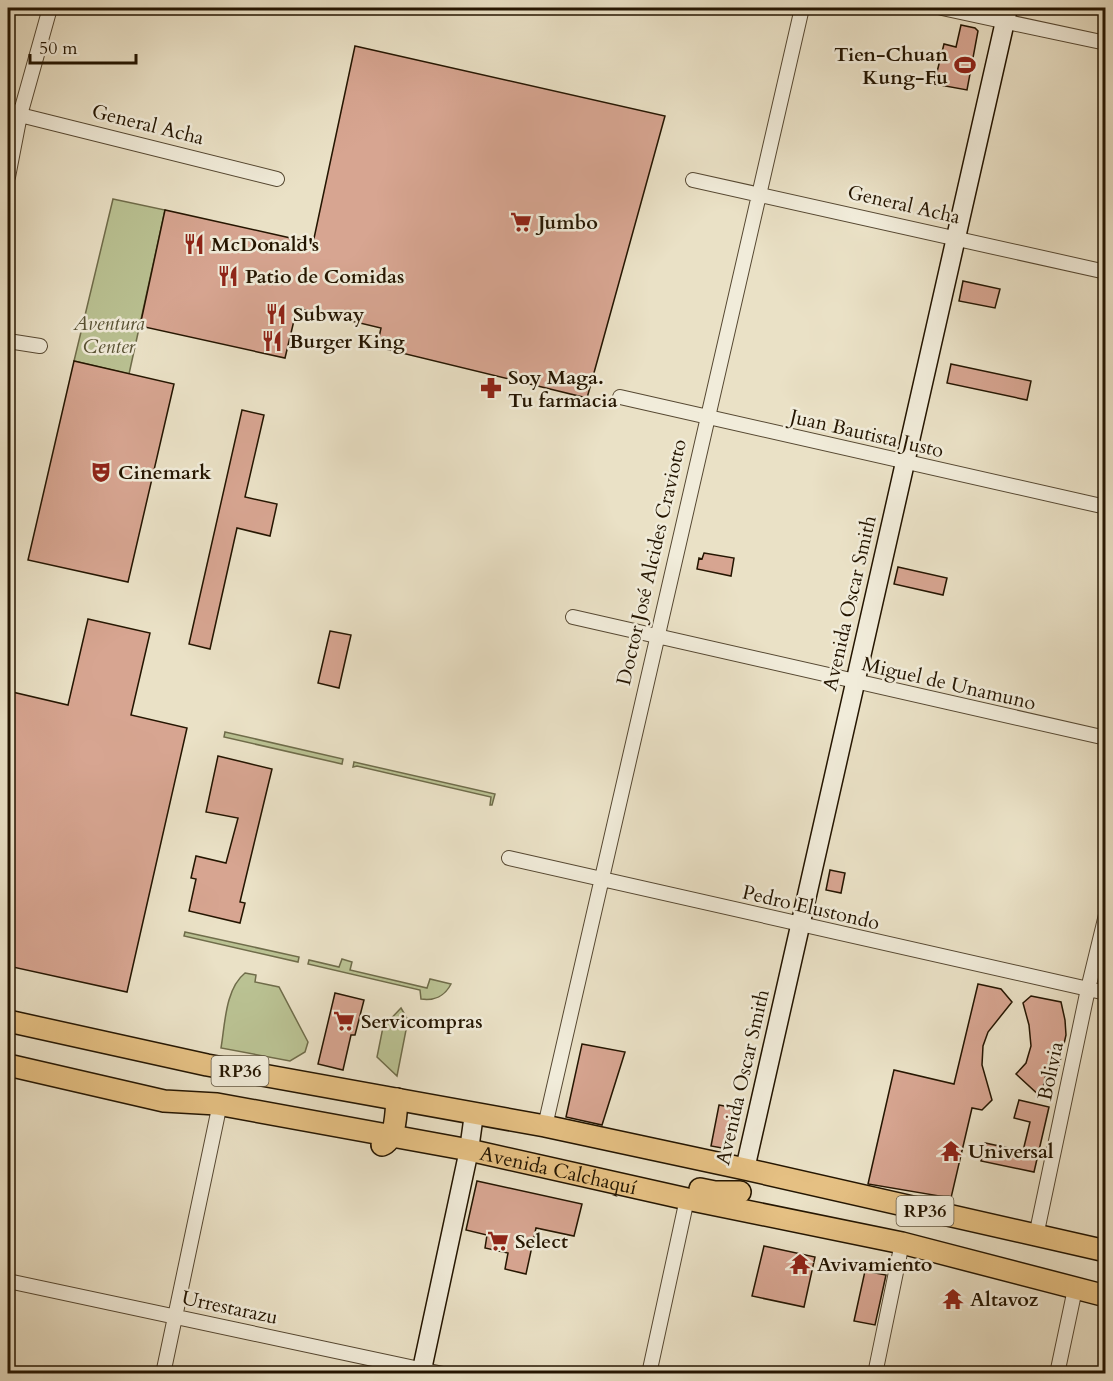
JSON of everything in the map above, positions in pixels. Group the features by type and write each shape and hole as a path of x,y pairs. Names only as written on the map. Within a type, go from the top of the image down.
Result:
{"main road":[{"name":"Avenida Oscar Smith","path":"745,1169 1007,15"},
{"name":"Avenida Calchaquí","path":"8,1021 207,1065 545,1126 1106,1251"},
{"name":"Avenida Calchaquí","path":"8,1065 164,1101 217,1104 469,1150 687,1199 740,1201 1106,1296"},
{"path":"164,1101 216,1120 372,1145 386,1144 391,1136 397,1099"},
{"path":"422,1371 469,1150 474,1114"},
{"path":"572,1172 647,1179 715,1192 740,1201"}],"street":[{"path":"8,177 14,114 50,8"},
{"name":"Doctor José Alcides Craviotto","path":"545,1126 802,8"},
{"path":"942,8 1007,15 1106,43"},
{"name":"General Acha","path":"14,114 277,179"},
{"name":"General Acha","path":"693,180 1106,272"},
{"path":"8,341 40,346"},
{"name":"Juan Bautista Justo","path":"620,396 706,418 1106,507"},
{"name":"Miguel de Unamuno","path":"573,617 1106,738"},
{"name":"Pedro Elustondo","path":"509,858 1106,993"},
{"name":"Bolivia","path":"1036,1236 1088,989 1106,915"},
{"path":"163,1374 216,1120"},
{"name":"Avenida Oscar Smith","path":"740,1201 745,1169"},
{"path":"649,1374 687,1199"},
{"path":"875,1374 902,1243"},
{"name":"Urrestarazu","path":"8,1281 443,1374"},
{"path":"1057,1374 1075,1289"}],"green space":[{"name":"Aventura Center","path":"113,199 165,210 129,374 74,361"},
{"path":"225,732 343,759 342,764 224,737"},
{"path":"354,762 495,794 492,805 490,805 491,797 357,766 353,767"},
{"path":"185,932 299,957 298,962 184,936"},
{"path":"342,959 352,962 350,970 427,988 430,979 451,984 439,997 421,999 420,990 308,964 309,960 339,967"},
{"path":"245,973 256,975 255,982 279,987 308,1042 305,1052 290,1061 221,1048 225,1018 233,988"},
{"path":"401,1008 408,1020 397,1076 377,1057 383,1027"}],"building":[{"path":"961,25 975,28 978,31 967,90 934,84 944,44 956,47"},
{"name":"Jumbo","path":"355,46 665,116 587,398 377,347 381,328 297,308 285,358 140,326 165,210 313,243"},
{"path":"963,281 1000,289 995,308 959,301"},
{"name":"Cinemark","path":"74,361 174,384 128,582 28,560"},
{"path":"951,364 1031,381 1027,400 947,383"},
{"path":"242,410 264,415 245,497 277,504 270,536 237,528 210,649 189,644"},
{"path":"704,553 734,558 731,576 697,569 699,558 702,559"},
{"path":"898,567 947,578 943,595 894,584"},
{"path":"88,619 150,633 131,715 187,728 127,992 8,966 8,691 68,705"},
{"path":"330,631 351,635 339,688 318,683"},
{"path":"218,756 272,769 240,902 245,903 240,923 189,911 196,879 191,878 196,856 226,863 238,818 206,812"},
{"path":"830,870 845,873 841,893 826,890"},
{"path":"978,984 1001,989 1012,1002 988,1032 983,1046 982,1065 992,1100 982,1110 972,1108 951,1198 868,1184 894,1070 954,1084"},
{"path":"335,993 364,1000 355,1035 351,1035 343,1070 318,1064"},
{"path":"1031,996 1061,1002 1065,1020 1066,1035 1059,1066 1048,1064 1041,1097 1016,1074 1026,1063 1031,1046 1029,1025 1023,1003"},
{"path":"582,1044 625,1052 602,1125 566,1117"},
{"path":"1019,1100 1049,1107 1034,1172 981,1161 985,1143 1023,1151 1030,1122 1014,1118"},
{"path":"719,1105 735,1108 727,1145 722,1148 711,1146"},
{"path":"477,1181 582,1204 574,1236 536,1228 526,1274 505,1269 508,1253 485,1248 487,1235 466,1230"},
{"path":"764,1246 815,1257 804,1307 752,1296"},
{"path":"865,1271 886,1275 875,1325 854,1321"}],"place":[{"name":"Tien-Chuan Kung-Fu","path":"965,65"},
{"name":"Jumbo","path":"521,222"},
{"name":"McDonald's","path":"194,244"},
{"name":"Patio de Comidas","path":"228,276"},
{"name":"Subway","path":"276,314"},
{"name":"Burger King","path":"272,341"},
{"name":"Soy Maga. Tu farmacia","path":"491,388"},
{"name":"Cinemark","path":"101,472"},
{"name":"Servicompras","path":"344,1021"},
{"name":"Universal","path":"951,1151"},
{"name":"Select","path":"498,1241"},
{"name":"Avivamiento","path":"800,1264"},
{"name":"Altavoz","path":"953,1299"}]}
